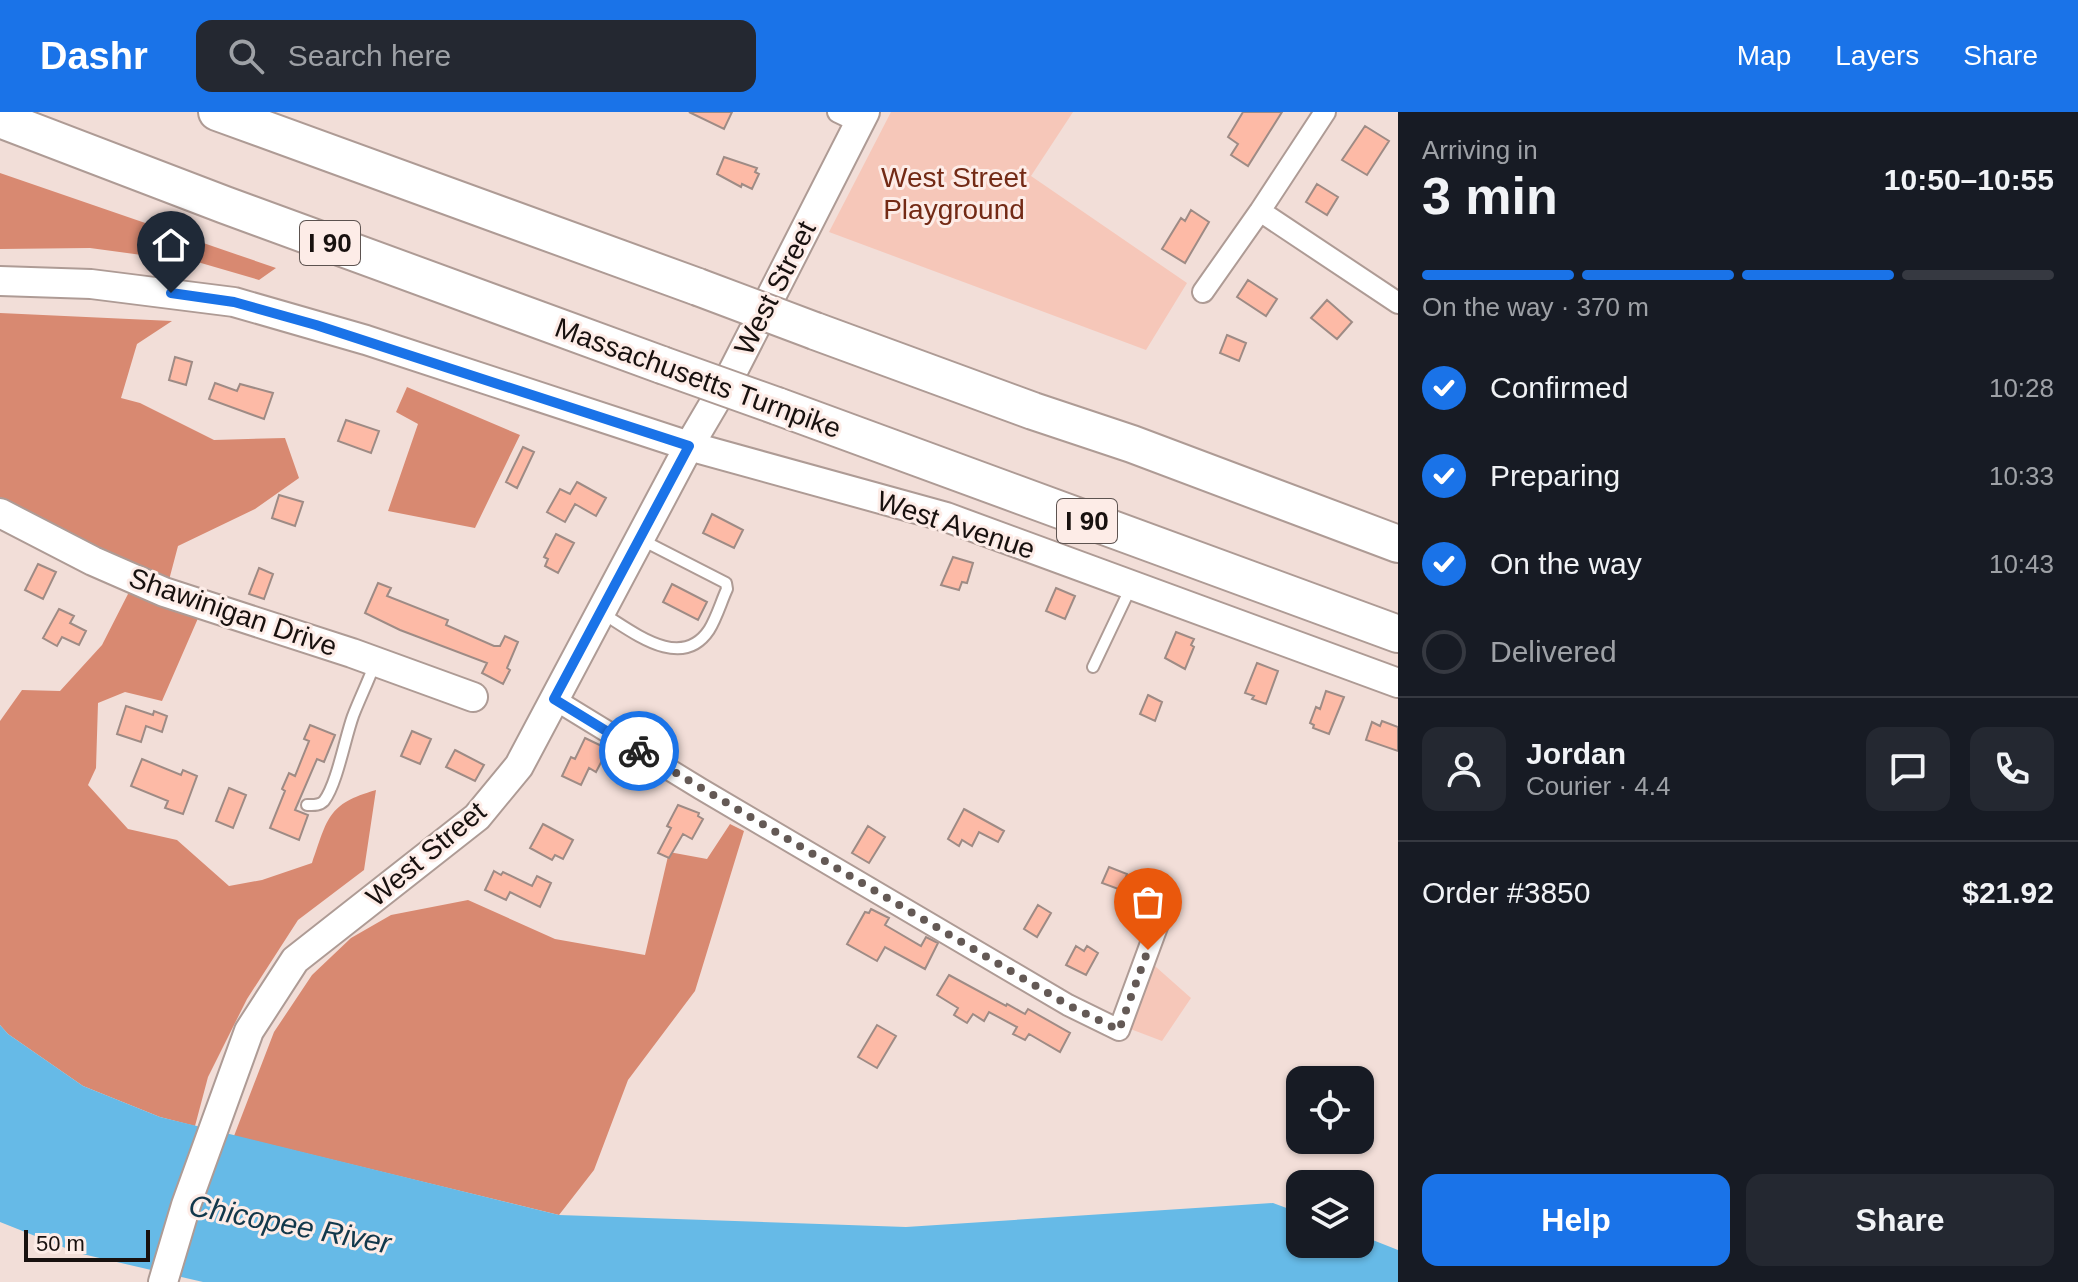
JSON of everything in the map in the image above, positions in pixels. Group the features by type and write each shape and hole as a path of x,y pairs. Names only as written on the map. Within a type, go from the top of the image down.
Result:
{"highway":[{"path":"217,112 1132,444 1398,544"},
{"name":"Massachusetts Turnpike","path":"0,119 225,205 1398,634"}],"main road":[{"name":"West Street","path":"163,1281 186,1205 249,1031 295,960 477,817 519,766 689,446 732,373 854,115"},
{"name":"West Avenue","path":"0,281 91,284 234,302 366,340 689,446 946,517 1398,683"},
{"name":"Shawinigan Drive","path":"0,513 93,561 164,592 473,697"}],"street":[{"path":"1203,292 1325,112"},
{"path":"1260,211 1398,303"},
{"path":"554,699 1068,1005 1119,1030 1168,897"}],"lane":[{"path":"601,612 643,638 671,649 689,645 702,638 709,629 727,589 726,583 640,538"},
{"path":"1093,667 1131,585"},
{"path":"307,805 317,806 324,801 375,662"}],"green space":[{"name":"West Street Playground","path":"891,112 1073,112 1031,176 1187,283 1146,350 829,232"},
{"path":"1147,959 1191,998 1162,1041 1112,1022"}],"shaded area":[{"path":"0,173 276,268 259,280 201,263 90,248 0,249"},
{"path":"0,313 172,321 137,344 121,398 140,403 214,440 285,438 299,478 255,509 178,546 169,580 57,528 0,497"},
{"path":"407,387 520,435 475,528 388,511 418,424 396,412"},
{"path":"129,592 199,616 162,701 125,692 98,703 96,768 88,785 128,829 177,840 229,886 262,880 312,863 326,824 338,807 376,790 364,870 298,920 247,999 208,1077 195,1126 160,1117 83,1086 8,1034 0,1025 0,721 22,690 60,691 102,645"},
{"path":"730,824 744,831 695,991 628,1080 594,1170 559,1215 234,1136 274,1032 312,975 351,938 391,915 468,900 555,939 645,955 669,852 707,859"}],"water":[{"name":"Chicopee River","path":"0,1025 8,1034 83,1086 160,1117 559,1215 906,1227 1273,1203 1286,1208 1286,1258 1374,1258 1374,1241 1398,1250 1398,1282 203,1282 78,1253 0,1222"}],"building":[{"path":"689,112 732,112 724,129"},
{"path":"1243,112 1282,112 1248,166 1231,155 1238,144 1228,137"},
{"path":"1365,126 1389,141 1367,175 1342,160"},
{"path":"724,157 757,168 755,172 759,174 752,189 742,184 741,187 717,174"},
{"path":"1317,184 1338,197 1327,215 1306,202"},
{"path":"1191,210 1209,222 1185,263 1162,249 1181,218 1185,221"},
{"path":"1248,280 1277,299 1266,316 1237,297"},
{"path":"1327,300 1352,322 1337,339 1311,318"},
{"path":"1227,335 1246,343 1239,361 1220,353"},
{"path":"175,357 192,362 186,385 169,380"},
{"path":"215,383 237,391 240,384 273,393 264,419 209,399"},
{"path":"346,420 379,431 371,453 338,441"},
{"path":"523,447 534,452 517,488 506,482"},
{"path":"577,482 606,498 596,516 575,504 565,522 547,512 560,489 570,494"},
{"path":"279,495 303,502 295,526 272,518"},
{"path":"712,514 743,530 734,548 703,533"},
{"path":"556,534 574,543 558,573 545,566 548,559 544,557"},
{"path":"953,557 973,563 967,583 962,582 959,590 941,585"},
{"path":"38,564 56,572 43,599 25,590"},
{"path":"259,568 273,574 264,599 249,594"},
{"path":"378,583 391,588 387,596 448,620 446,625 494,646 500,646 505,636 518,642 503,684 482,673 487,663 400,630 365,613"},
{"path":"672,584 707,602 698,620 663,602"},
{"path":"1056,588 1075,596 1065,619 1046,611"},
{"path":"59,609 74,616 70,623 86,631 79,645 62,637 57,646 43,638"},
{"path":"1176,632 1194,639 1185,669 1165,658"},
{"path":"1257,663 1278,671 1266,704 1245,693"},
{"path":"1326,691 1344,697 1329,734 1313,728 1314,725 1310,723 1316,707 1320,709"},
{"path":"1148,695 1162,702 1155,721 1140,714"},
{"path":"126,706 167,716 162,732 146,726 141,742 117,734"},
{"path":"1382,721 1398,727 1398,751 1366,740 1372,722 1380,726"},
{"path":"310,725 335,735 324,762 317,759 295,810 308,815 299,840 270,828 289,773 295,776 309,741 304,739"},
{"path":"412,731 431,739 420,764 401,756"},
{"path":"585,738 608,749 596,772 589,768 581,785 562,776"},
{"path":"455,750 484,765 475,781 446,767"},
{"path":"142,759 181,775 183,770 197,776 183,814 165,808 168,801 131,786"},
{"path":"229,788 246,795 233,828 216,821"},
{"path":"678,805 699,813 698,816 703,819 692,839 683,834 669,858 658,853"},
{"path":"964,809 1004,831 998,842 979,832 972,846 962,840 959,846 948,839"},
{"path":"543,824 573,840 563,859 555,855 552,860 530,848"},
{"path":"868,826 885,837 869,863 852,853"},
{"path":"1109,867 1127,874 1121,890 1102,883"},
{"path":"494,871 532,886 537,876 551,883 540,907 510,892 506,900 485,890"},
{"path":"1038,905 1051,913 1037,937 1024,929"},
{"path":"871,909 889,918 885,925 921,946 926,937 938,943 925,969 885,947 877,961 847,944 865,912 869,913"},
{"path":"1076,946 1084,951 1087,946 1098,953 1086,975 1066,965"},
{"path":"949,975 1006,1006 1025,1014 1028,1009 1070,1033 1060,1052 1029,1034 1025,1040 1013,1034 1017,1027 989,1012 984,1021 973,1014 967,1023 954,1015 958,1008 937,995"},
{"path":"877,1025 896,1036 877,1068 858,1057"}],"way so far":[{"path":"639,751 1068,1005 1119,1030 1148,950"}],"route":[{"path":"171,293 234,302 316,325 689,446 554,699 639,751"}]}
